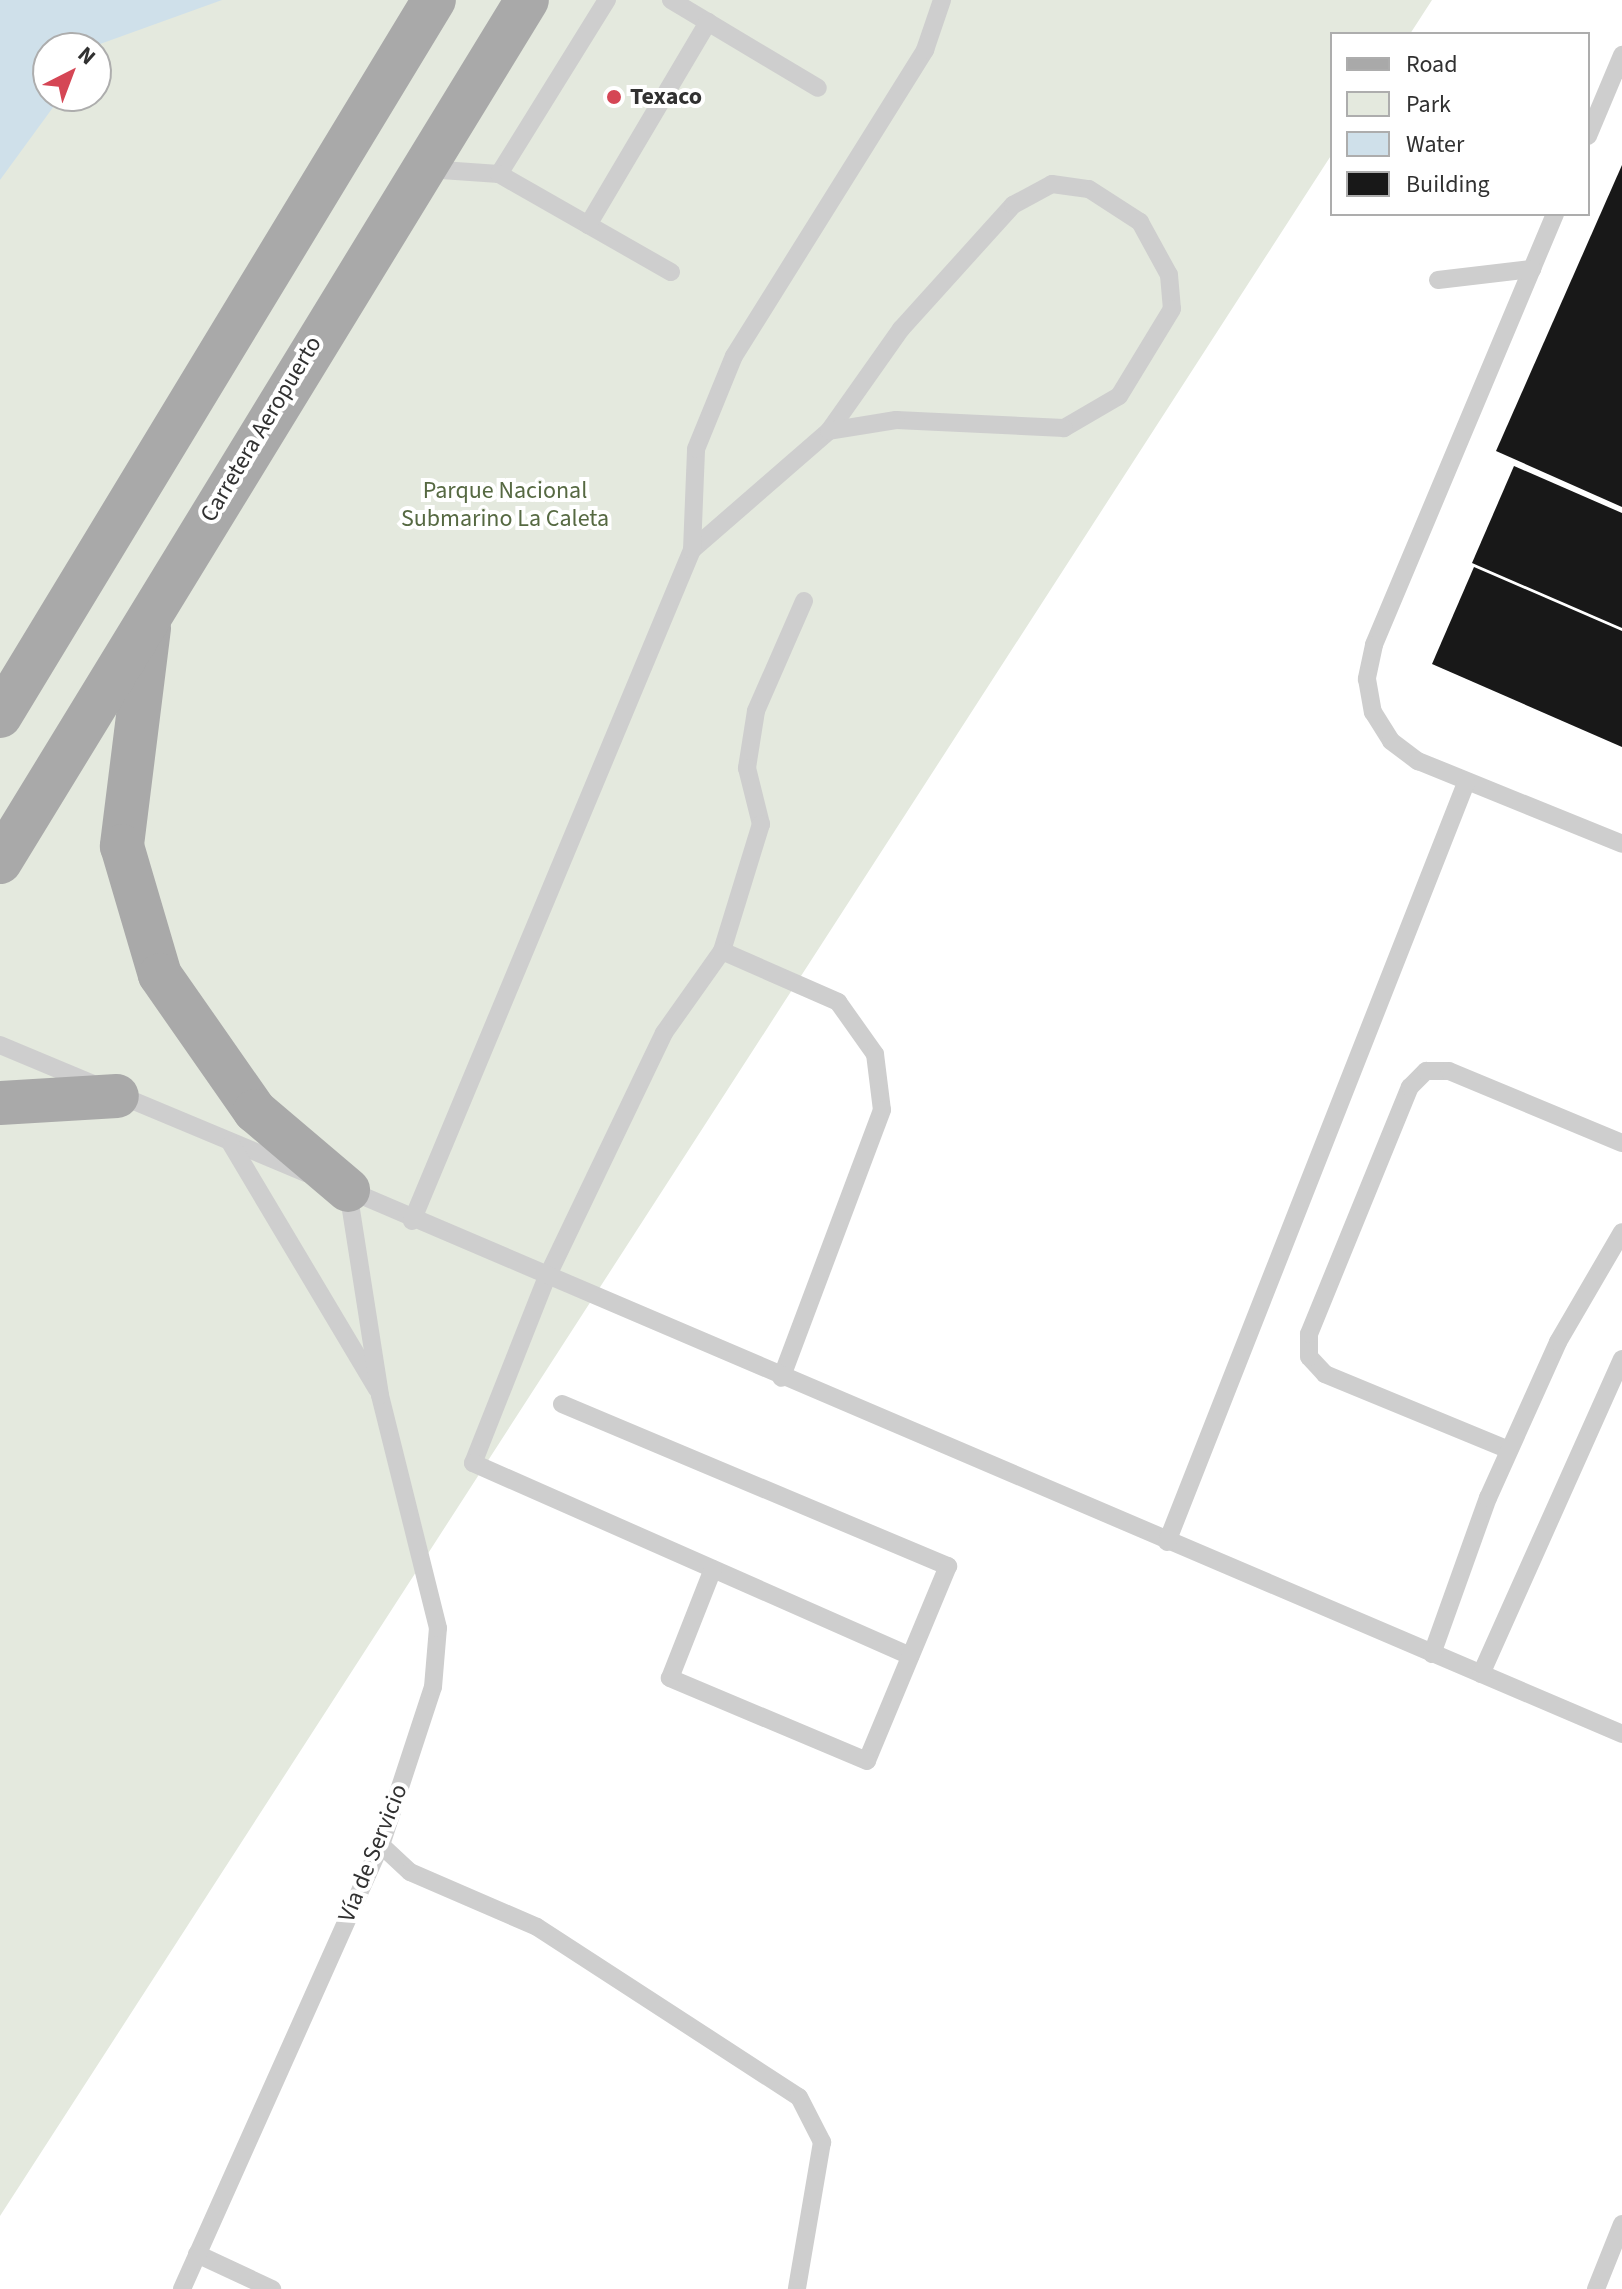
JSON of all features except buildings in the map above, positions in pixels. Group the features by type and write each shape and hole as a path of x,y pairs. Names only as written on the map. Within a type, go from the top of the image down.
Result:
{"main road":[{"path":"0,716 434,0"},
{"name":"Carretera Aeropuerto","path":"0,862 420,168 527,0"},
{"path":"151,611 122,846 160,975 255,1111 348,1190"},
{"path":"0,1103 117,1096"}],"lane":[{"path":"499,174 607,0"},
{"path":"671,0 818,88"},
{"path":"412,1221 692,550 696,449 734,356 925,50 942,0"},
{"path":"588,225 708,22"},
{"path":"1590,131 1622,55"},
{"path":"420,168 499,174 671,272"},
{"path":"692,550 829,431 901,329 1013,205 1052,184 1089,189 1140,222 1169,275 1172,309 1119,396 1064,428 896,420 829,431"},
{"path":"1554,216 1374,645 1367,679 1373,712 1391,741 1466,783 1622,844"},
{"path":"1438,280 1532,269"},
{"path":"804,601 756,711 747,768 761,824 722,951 664,1033 546,1279 473,1463 910,1656"},
{"path":"1167,1542 1466,783"},
{"path":"722,951 838,1002 877,1068 882,1110 781,1378"},
{"path":"0,1045 231,1144 348,1190 546,1279 1622,1734"},
{"path":"1509,1450 1325,1374 1309,1357 1309,1334 1410,1087 1426,1071 1449,1071 1622,1143"},
{"name":"Vía de Servicio","path":"231,1144 380,1395"},
{"name":"Vía de Servicio","path":"182,2289 381,1845 433,1687 438,1628 380,1395 348,1190"},
{"path":"1432,1654 1509,1450 1579,1296 1622,1232"},
{"path":"1481,1674 1622,1359"},
{"path":"562,1404 948,1566 867,1761 670,1678 713,1569"},
{"path":"381,1845 410,1872 537,1927 799,2097 822,2142 797,2289"},
{"path":"1596,2289 1622,2224"},
{"path":"197,2254 272,2289"}],"green space":[{"name":"Parque Nacional Submarino La Caleta","path":"0,0 1432,0 1411,32 1330,32 1330,157 0,2216"}],"water":[{"path":"0,0 222,0 112,40 112,32 32,32 32,112 50,112 0,180"}],"place":[{"name":"Texaco","path":"614,97"}]}
